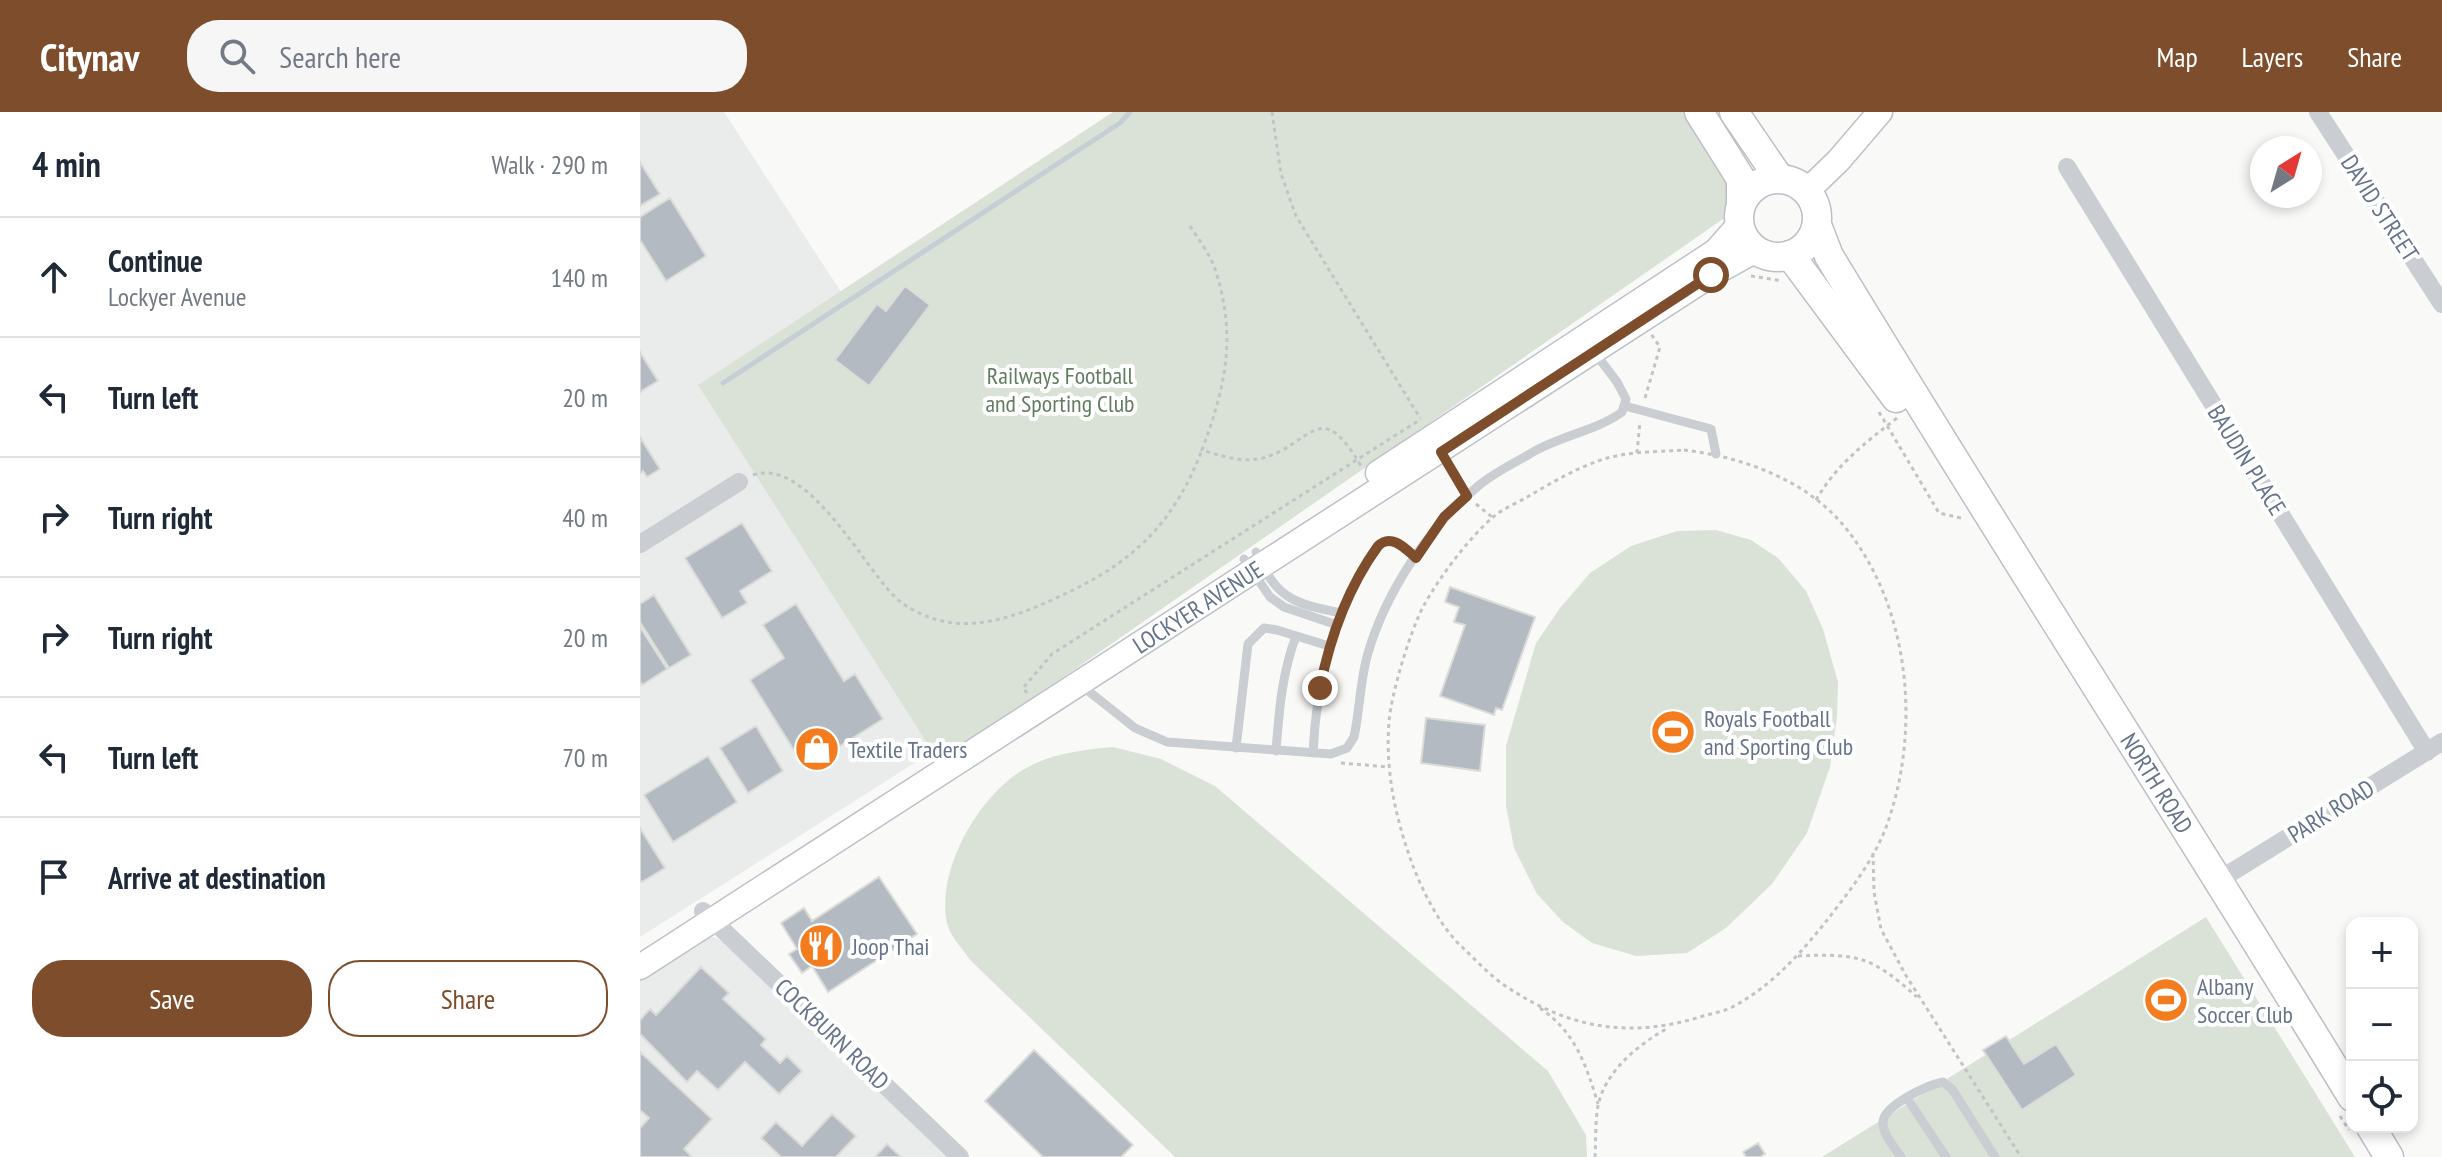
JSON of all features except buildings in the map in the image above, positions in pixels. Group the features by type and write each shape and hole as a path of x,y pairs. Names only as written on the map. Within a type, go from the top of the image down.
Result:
{"main road":[{"path":"1699,112 1741,179 1740,214 1742,234 1749,255 1790,255 1807,244 1817,225 1816,207 1807,191 1794,182 1779,178 1752,188 1740,214"},
{"path":"1734,112 1779,178"},
{"path":"1807,191 1839,160 1880,112"},
{"name":"LOCKYER AVENUE","path":"1590,345 1716,251 1740,214"},
{"name":"NORTH ROAD","path":"1817,225 1829,256 1959,471 2219,880 2343,1102"},
{"name":"LOCKYER AVENUE","path":"640,967 708,915 1029,697 1254,562 1363,469 1431,436 1749,255"},
{"name":"NORTH ROAD","path":"1790,255 1896,418 1959,471"},
{"name":"LOCKYER AVENUE","path":"640,949 708,915 1079,683 1431,436"},
{"path":"2364,1133 2389,1157"}],"street":[{"name":"DAVID STREET","path":"2318,112 2442,304"},
{"name":"BAUDIN PLACE","path":"2067,167 2434,747"},
{"path":"640,544 739,482"},
{"name":"PARK ROAD","path":"2219,880 2434,747"},
{"name":"COCKBURN ROAD","path":"708,915 960,1157"}],"lane":[{"path":"1079,683 1135,728 1167,742 1340,753 1354,737 1365,669 1381,617 1444,517 1479,485 1548,443 1615,417 1625,406 1626,399 1617,382 1590,345"},
{"path":"1625,406 1711,429 1716,454"},
{"path":"1313,753 1314,722 1329,646 1354,585 1383,542 1391,540 1416,558"},
{"path":"1254,562 1287,598 1341,613"},
{"path":"1254,562 1270,597 1284,607 1337,625"},
{"path":"1236,748 1248,644 1264,628 1329,646"},
{"path":"1276,751 1284,673 1296,636"},
{"path":"1901,1157 1883,1128 1883,1119 1888,1110 1932,1084 1943,1082 1952,1089 1995,1157"},
{"path":"1907,1098 1946,1157"}],"path":[{"path":"1272,112 1281,174 1296,216 1467,496 1493,517"},
{"path":"739,482 757,473 773,473 794,482 819,502 895,597 925,616 952,623 980,623 1010,616 1046,603 1102,575 1134,554 1188,487 1225,377 1229,332 1214,266 1190,226"},
{"path":"1749,255 1751,276 1777,280 1787,286"},
{"path":"1637,453 1641,410 1660,347 1650,332"},
{"path":"1872,402 1896,418 1939,513 1974,521"},
{"path":"1816,500 1828,479 1850,454 1896,418"},
{"path":"1202,450 1224,457 1260,459 1314,429 1325,428 1340,435 1363,469"},
{"path":"1029,697 1023,688 1052,654 1363,469 1431,436"},
{"path":"1534,1003 1581,1023 1639,1030 1672,1026 1733,1007 1772,980 1798,956 1834,912 1885,831 1897,790 1906,735 1903,675 1893,624 1874,570 1843,525 1816,500 1766,469 1716,454 1684,450 1637,453 1599,460 1545,486 1493,517 1455,561 1423,608 1389,720 1389,767 1401,834 1422,890 1455,940 1502,984 1557,1020 1579,1047 1598,1104 1595,1157"},
{"path":"1342,763 1389,767"},
{"path":"1873,853 1874,892 1881,929 1921,1000 2021,1157"},
{"path":"1798,956 1830,955 1876,963 1921,1000"},
{"path":"1598,1104 1617,1068 1629,1055 1672,1026"}],"shaded area":[{"path":"640,112 724,112 841,292 932,752 640,937"},
{"path":"708,935 720,940 750,966 949,1157 640,1157 640,974"}],"green space":[{"name":"Railways Football and Sporting Club","path":"1113,112 1688,112 1730,188 1736,210 940,763 698,385"},
{"name":"Royals Football and Sporting Club","path":"1716,530 1751,540 1778,558 1806,591 1823,629 1838,682 1830,767 1807,833 1772,884 1726,928 1687,953 1636,956 1592,943 1563,922 1537,894 1514,848 1506,806 1506,746 1536,643 1590,573 1631,546 1677,531"},
{"path":"1113,747 1161,759 1215,786 1548,1071 1586,1135 1587,1157 1175,1157 970,960 947,923 945,903 954,861 974,819 1002,785 1040,761"},
{"name":"Albany Soccer Club","path":"2206,917 2355,1157 1822,1157"}],"waterway":[{"path":"723,383 1120,123 1130,112"}],"place":[{"name":"Royals Football and Sporting Club","path":"1673,732"},
{"name":"Textile Traders","path":"817,749"},
{"name":"Joop Thai","path":"821,946"},
{"name":"Albany Soccer Club","path":"2166,1000"}],"route":[{"path":"1320,688 1329,646 1343,606 1378,546 1391,540 1416,558 1444,517 1467,496 1441,452 1711,275"}]}
